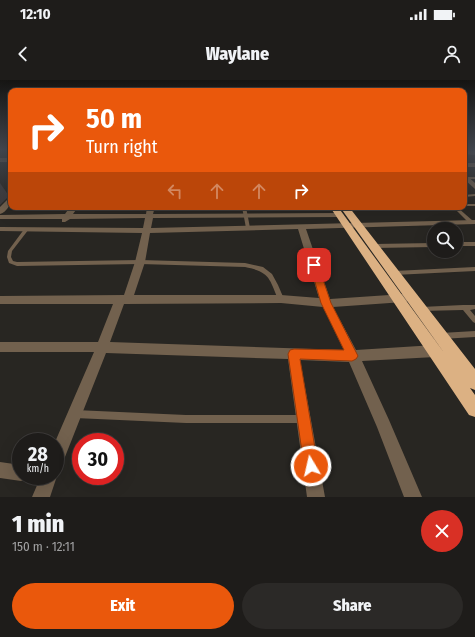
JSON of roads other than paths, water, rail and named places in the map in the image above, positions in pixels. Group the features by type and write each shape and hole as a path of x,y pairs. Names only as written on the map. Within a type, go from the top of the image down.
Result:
{"highway":[{"path":"342,210 398,298 475,409"},
{"path":"353,226 374,246 475,382"}],"street":[{"path":"467,179 475,186"},
{"path":"0,212 8,203"},
{"path":"58,230 72,210"},
{"path":"64,440 102,348 140,262 150,210"},
{"path":"0,217 246,216 327,210"},
{"path":"0,229 147,231 473,222"},
{"path":"301,227 326,303 384,425 413,497"},
{"path":"0,300 281,299 326,303 412,297"},
{"path":"0,346 352,356 435,351"},
{"path":"294,354 316,497"},
{"path":"0,470 12,472"},
{"path":"41,497 43,485"}],"lane":[{"path":"245,210 248,228"},
{"path":"459,210 473,222"},
{"path":"27,229 10,251 9,257 11,262 17,264 140,262 245,265 258,267 271,275 281,299"},
{"path":"463,244 475,244"},
{"path":"374,246 427,245"},
{"path":"394,273 475,269"},
{"path":"464,307 475,320"},
{"path":"420,309 475,307"},
{"path":"441,336 475,334"},
{"path":"75,414 186,419 304,419"}]}
